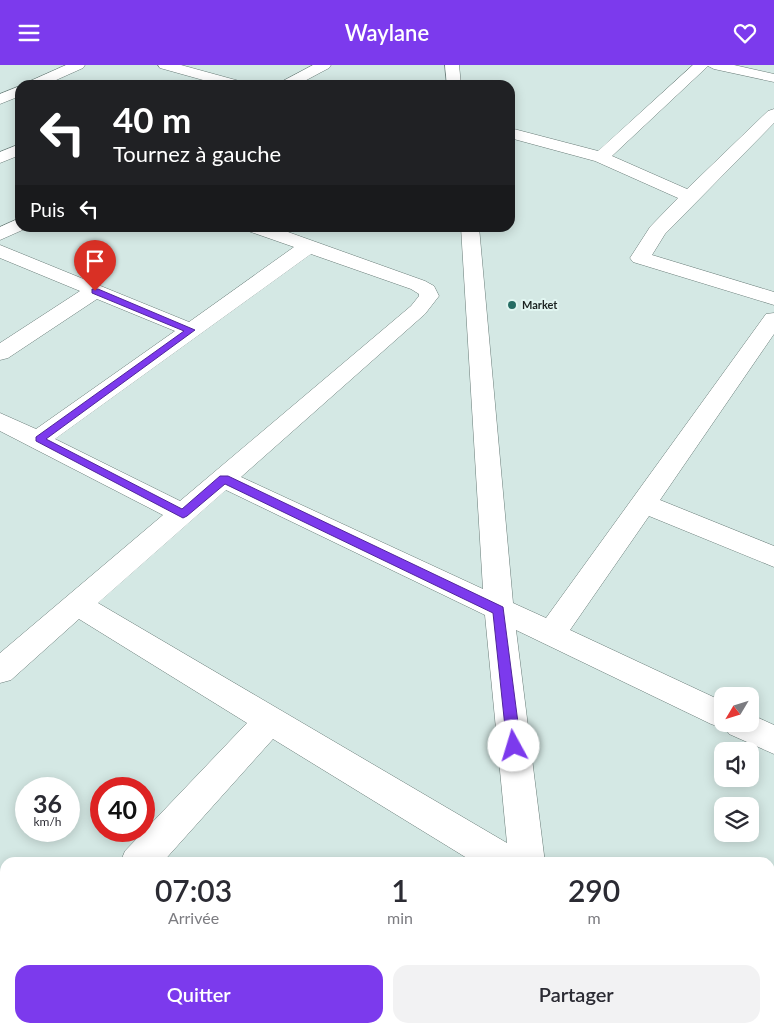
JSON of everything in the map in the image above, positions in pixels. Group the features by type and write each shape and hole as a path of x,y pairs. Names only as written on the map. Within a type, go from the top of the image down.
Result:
{"street":[{"path":"44,80 78,65"},
{"path":"165,65 220,80"},
{"path":"296,80 324,65"},
{"path":"452,65 454,80"},
{"path":"601,157 701,65"},
{"path":"714,65 774,78"},
{"path":"771,121 689,197 657,231 640,258 774,299"},
{"path":"515,134 601,157 689,197"},
{"path":"0,158 15,151"},
{"path":"0,235 15,227"},
{"path":"0,671 224,479 418,310 429,298 430,293 428,289 269,232"},
{"path":"470,232 499,611 526,857"},
{"path":"39,439 309,246"},
{"path":"0,251 191,330"},
{"path":"0,353 95,291"},
{"path":"551,634 774,319"},
{"path":"0,421 39,439 183,514"},
{"path":"224,479 499,611 714,711"},
{"path":"644,504 774,557"},
{"path":"79,605 498,857"},
{"path":"144,857 271,719"},
{"path":"759,733 774,740"}],"place":[{"name":"Market","path":"512,305"}],"route":[{"path":"95,291 191,330 39,439 183,514 224,479 499,611 514,746"}]}
